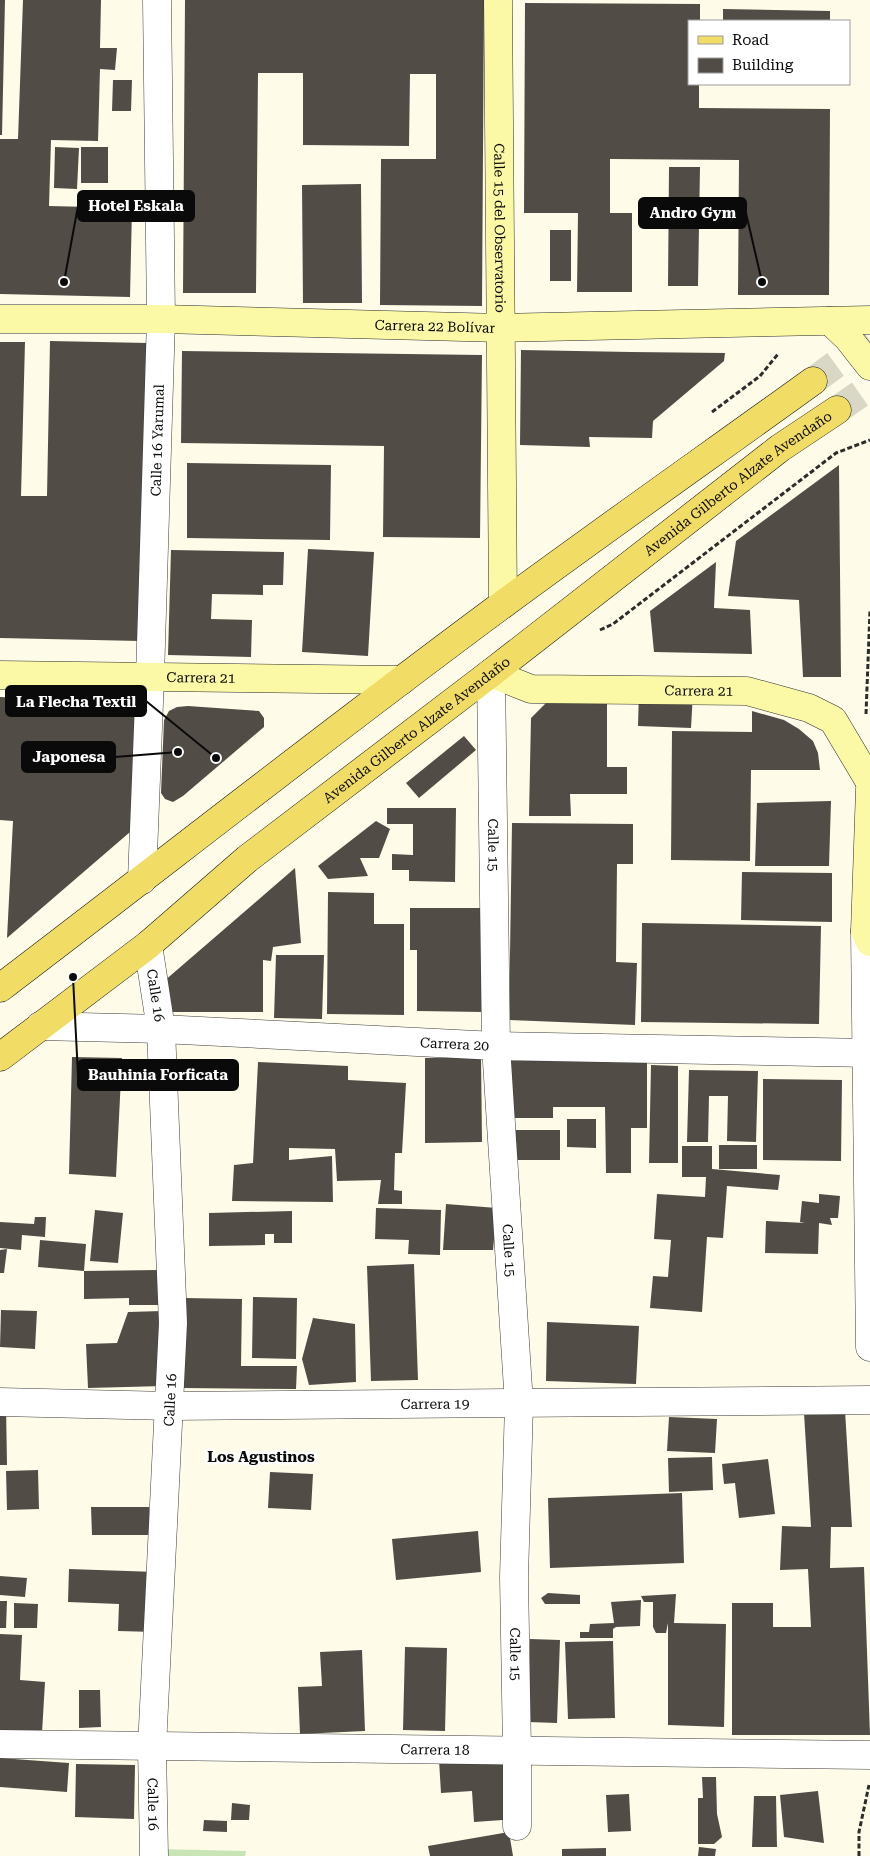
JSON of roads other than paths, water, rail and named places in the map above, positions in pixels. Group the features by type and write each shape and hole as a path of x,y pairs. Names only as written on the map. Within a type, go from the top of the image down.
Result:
{"main road":[{"name":"Calle 15 del Observatorio","path":"498,0 503,604"},
{"name":"Carrera 22 Bolívar","path":"0,319 161,319 501,328 870,320"},
{"path":"830,321 848,338 870,366"},
{"path":"0,988 142,880 218,819 503,604 813,381"},
{"name":"Avenida Gilberto Alzate Avendaño","path":"0,1056 148,945 247,859 491,673 780,448 837,410"},
{"name":"Carrera 21","path":"491,673 531,689 747,690 800,705 832,720 870,782"},
{"name":"Carrera 21","path":"0,675 402,680"},
{"path":"868,937 870,789"}],"street":[{"name":"Calle 16 Yarumal","path":"142,880 161,319 157,0"},
{"name":"Calle 15","path":"491,673 496,1046 519,1404 514,1577 517,1826"},
{"path":"868,937 870,1347"},
{"name":"Calle 16","path":"148,945 161,1029 173,1323 152,1747 154,1856"},
{"name":"Carrera 20","path":"40,1026 161,1029 496,1046 868,1053"},
{"name":"Carrera 19","path":"0,1402 170,1406 870,1400"},
{"name":"Carrera 18","path":"0,1744 870,1755"}],"tunnel":[{"path":"813,381 870,339"},
{"path":"837,410 870,387"}],"place":[{"name":"Hotel Eskala","path":"64,282"},
{"name":"Andro Gym","path":"762,282"},
{"name":"Japonesa","path":"178,752"},
{"name":"La Flecha Textil","path":"216,758"},
{"name":"Bauhinia Forficata","path":"73,977"}],"district":[{"name":"Los Agustinos","path":"261,1457"}]}
